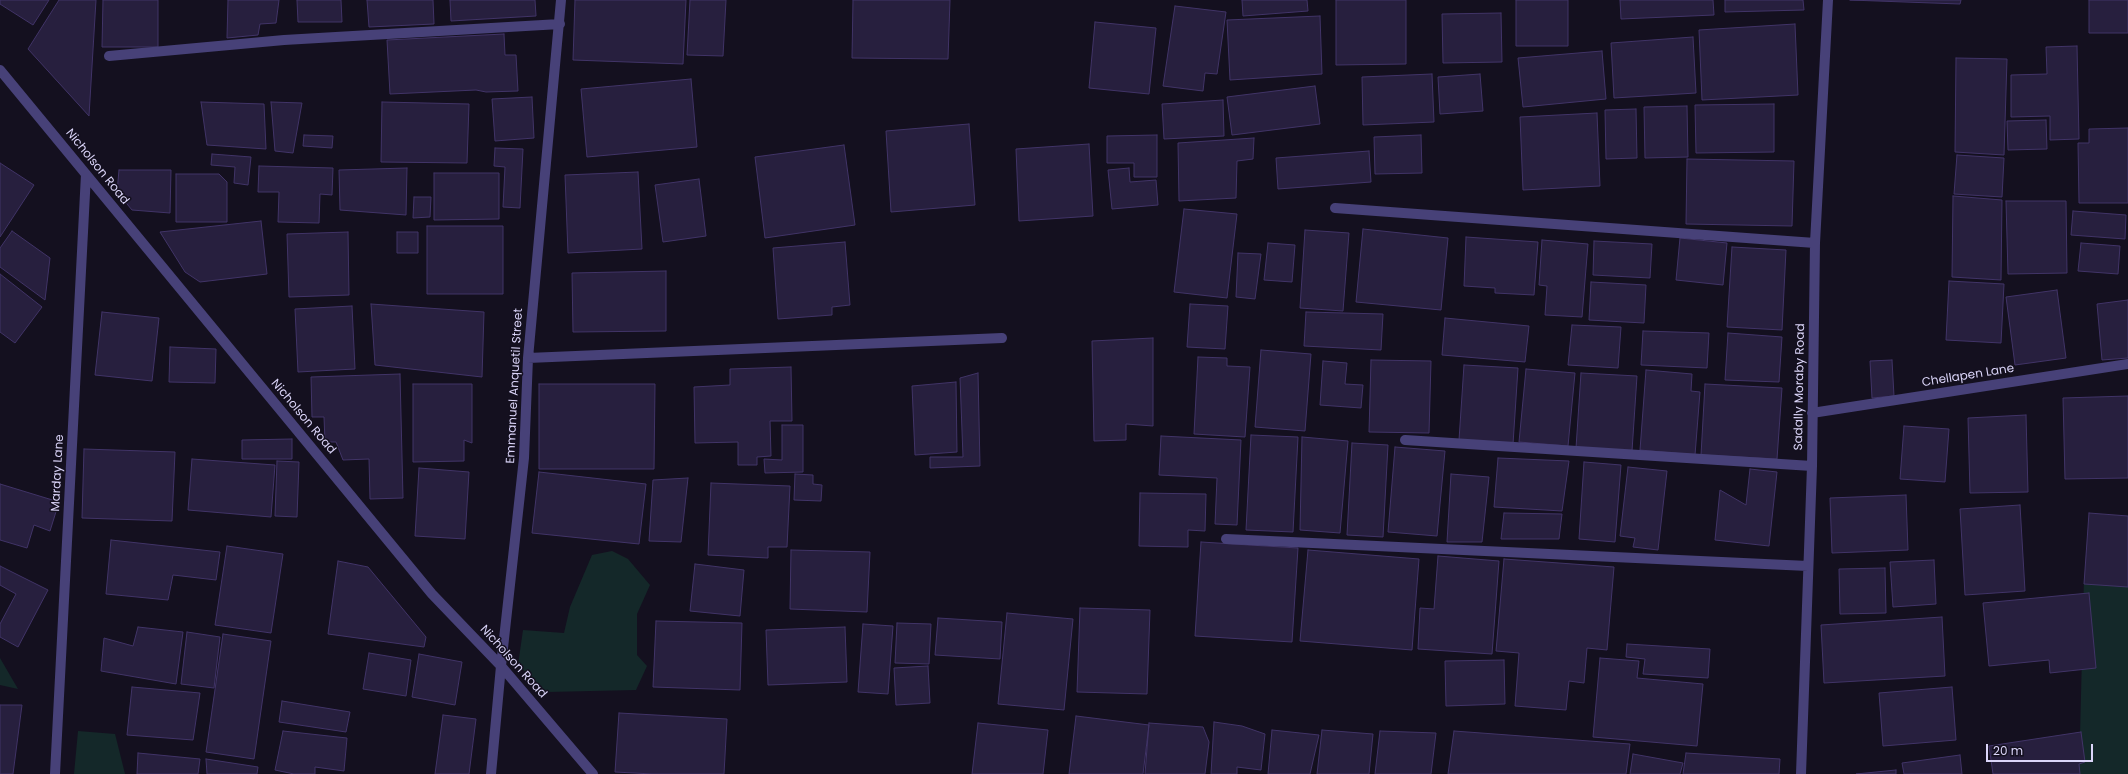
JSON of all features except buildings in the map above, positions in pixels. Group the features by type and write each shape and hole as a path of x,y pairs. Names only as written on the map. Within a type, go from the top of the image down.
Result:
{"street":[{"name":"Emmanuel Anquetil Street","path":"491,774 501,666 524,458 528,358 560,24 561,0"},
{"name":"Sadally Moraby Road","path":"1801,774 1812,466 1815,243 1828,0"},
{"path":"110,56 284,40 560,24"},
{"name":"Nicholson Road","path":"0,70 432,594 501,666 593,774"},
{"name":"Marday Lane","path":"55,774 86,174"},
{"path":"1336,208 1815,243"},
{"path":"528,358 1002,338"},
{"name":"Chellapen Lane","path":"1812,413 2128,364"},
{"path":"1405,440 1812,466"},
{"path":"1226,539 1808,566"}],"green space":[{"path":"612,551 628,559 650,585 637,614 637,655 647,666 636,690 547,692 518,665 523,630 564,633 570,607 592,555"},
{"path":"2084,577 2128,578 2128,774 2079,774"},
{"path":"0,658 18,689 0,685"},
{"path":"78,731 115,734 125,774 74,774"}]}
